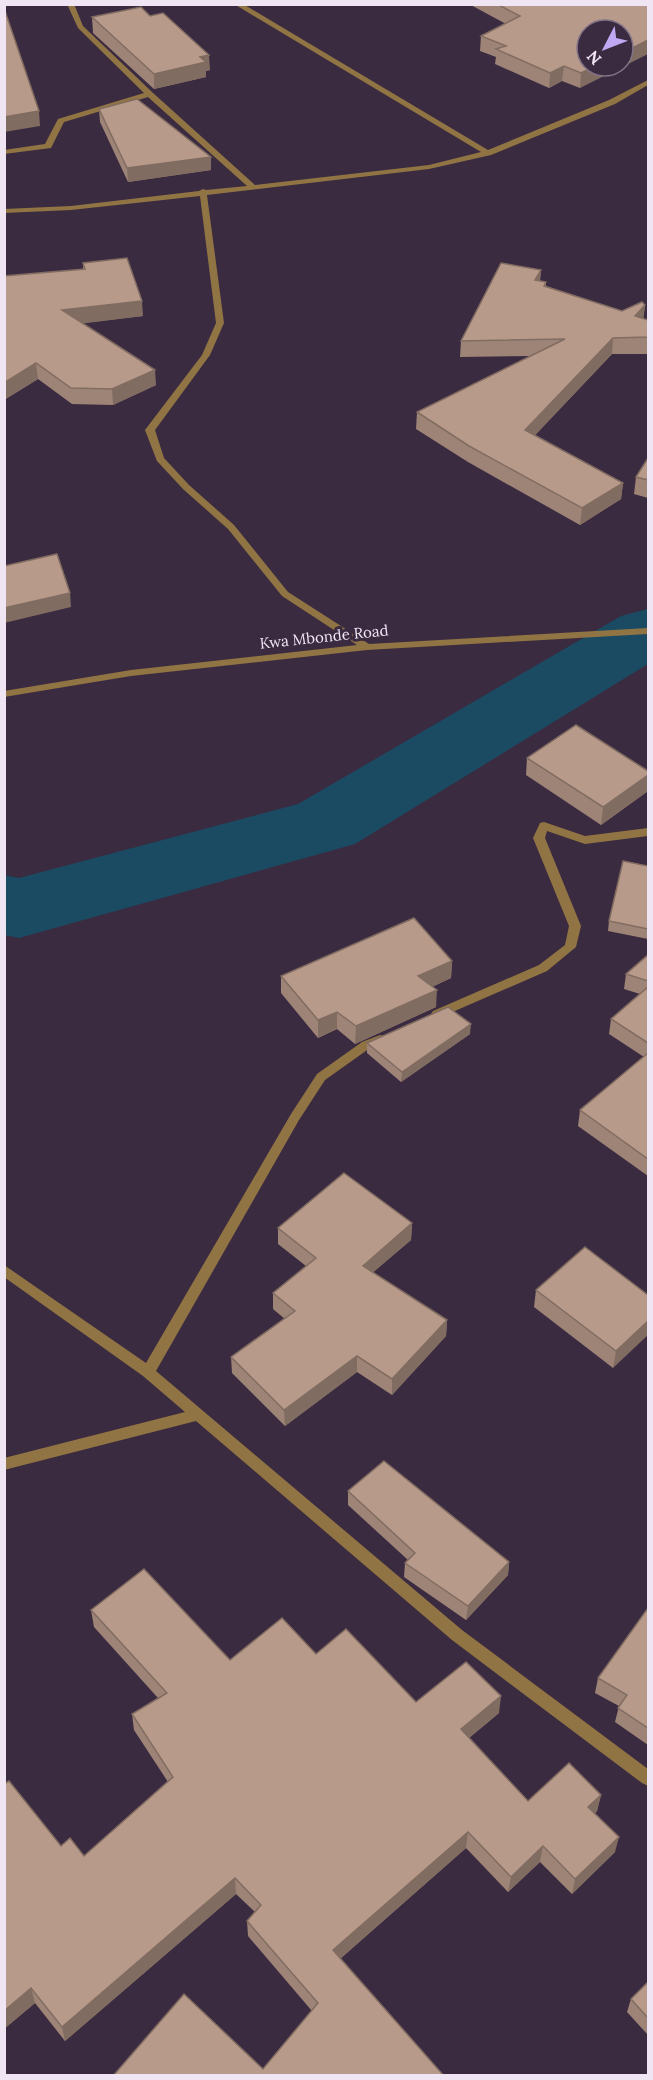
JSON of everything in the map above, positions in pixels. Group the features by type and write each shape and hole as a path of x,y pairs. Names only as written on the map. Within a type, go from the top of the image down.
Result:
{"street":[{"path":"70,4 80,27 149,94 252,186"},
{"path":"237,4 489,153"},
{"path":"4,211 71,208 429,167 489,153 612,102 648,82"},
{"path":"4,152 48,146 61,121 149,94"},
{"path":"203,192 220,323 207,355 150,430 160,459 186,487 231,527 285,594 367,647"},
{"name":"Kwa Mbonde Road","path":"4,694 131,673 367,647 648,631"},
{"path":"429,1018 543,968 570,947 575,926 539,838 544,826 585,840 648,832"},
{"path":"148,1372 289,1126 321,1077 366,1045 387,1036"},
{"path":"4,1270 148,1372 457,1635 648,1778"},
{"path":"4,1464 196,1415"}],"building":[{"path":"497,4 648,4 648,40 635,47 635,18 575,18 575,71 564,66 550,73 496,49 506,46 481,36 520,16"},
{"path":"141,7 150,16 163,13 209,55 200,57 206,62 154,74 92,17"},
{"path":"4,8 39,111 4,117"},
{"path":"137,99 211,157 127,168 99,109"},
{"path":"127,258 142,301 62,310 155,370 112,389 71,388 36,363 4,383 4,276 85,269 83,263"},
{"path":"501,263 541,270 535,280 546,282 544,286 622,311 642,302 645,305 635,316 648,320 648,337 613,338 525,430 623,483 582,508 469,446 417,412 565,339 461,341"},
{"path":"648,458 648,480 636,477"},
{"path":"57,554 70,593 4,608 4,566"},
{"path":"576,725 648,771 648,775 603,807 527,758"},
{"path":"623,861 648,866 648,929 609,921"},
{"path":"414,918 452,961 418,976 437,990 356,1026 337,1012 318,1020 281,976"},
{"path":"648,955 648,981 626,974"},
{"path":"648,987 648,1043 611,1019"},
{"path":"448,1007 471,1024 402,1072 367,1043"},
{"path":"648,1053 648,1159 580,1110"},
{"path":"344,1173 412,1223 363,1266 447,1320 392,1379 357,1356 284,1410 231,1357 295,1311 273,1293 316,1258 278,1228"},
{"path":"585,1247 648,1295 648,1321 616,1351 536,1290"},
{"path":"384,1461 509,1562 468,1606 405,1563 415,1553 348,1491"},
{"path":"144,1569 230,1660 282,1618 316,1654 346,1629 416,1702 466,1662 501,1696 461,1729 528,1801 569,1763 601,1795 588,1807 619,1837 575,1879 543,1846 511,1877 468,1832 333,1950 444,2076 113,2076 184,1994 263,2069 318,2003 247,1921 261,1905 235,1878 62,2027 31,1988 4,2011 4,1784 9,1781 61,1846 70,1838 84,1856 173,1777 132,1714 167,1693 91,1610"},
{"path":"648,1608 648,1728 618,1708 627,1695 598,1678"},
{"path":"648,1982 648,2018 631,1999"}],"waterway":[{"path":"4,905 19,908 326,824 648,632"}]}
